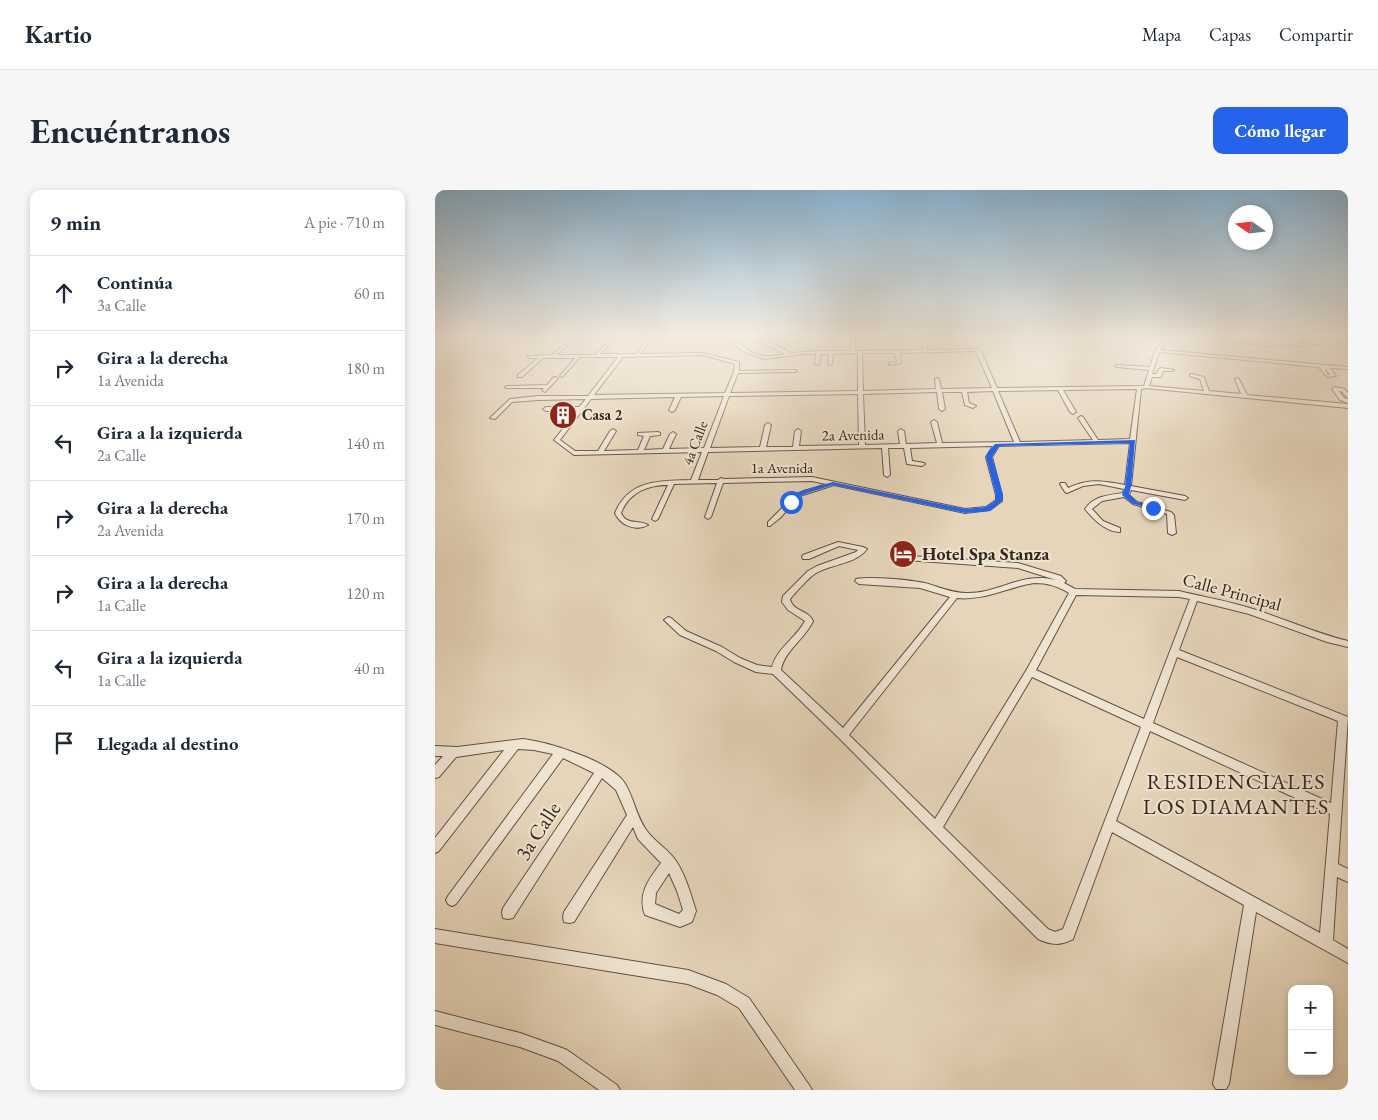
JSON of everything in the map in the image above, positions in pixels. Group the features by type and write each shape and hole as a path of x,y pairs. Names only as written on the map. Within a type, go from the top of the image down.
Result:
{"street":[{"path":"574,453 557,440 606,377"},
{"name":"4a Calle","path":"694,481 734,377"},
{"path":"861,377 862,447"},
{"path":"991,377 1018,444"},
{"path":"1146,387 1149,377"},
{"path":"1199,377 1202,378 1207,393"},
{"path":"538,398 555,378"},
{"path":"1237,378 1245,397"},
{"path":"931,379 945,379"},
{"path":"937,379 942,409"},
{"path":"507,387 548,386"},
{"path":"997,390 1146,387 1245,397 1348,403"},
{"path":"1139,389 1146,387"},
{"path":"493,418 510,401 538,398 589,397 1124,388 1348,403"},
{"path":"1139,389 1127,491 1135,503 1169,512 1171,515 1172,533"},
{"path":"1060,390 1073,412"},
{"path":"964,391 967,404 973,406"},
{"path":"589,397 726,395"},
{"path":"672,410 678,397"},
{"path":"546,409 581,410"},
{"path":"1081,418 1096,442"},
{"path":"934,422 940,445"},
{"path":"762,450 768,425"},
{"path":"600,453 613,431"},
{"path":"796,449 798,431"},
{"path":"901,431 909,463 922,464"},
{"path":"640,434 658,434"},
{"path":"640,452 648,434"},
{"path":"665,451 673,434"},
{"name":"2a Avenida","path":"574,453 1133,441"},
{"name":"1a Avenida","path":"644,525 624,523 618,516 620,506 628,496 641,488 671,482 812,479 965,511 988,509 999,501 989,457 997,445"},
{"path":"885,446 887,476"},
{"path":"708,517 721,480"},
{"path":"655,519 671,482"},
{"path":"1063,484 1067,491 1093,482 1127,491 1185,498"},
{"path":"770,524 778,518 798,495 833,484"},
{"path":"1117,530 1101,522 1088,509 1092,503 1127,491"},
{"path":"776,671 777,662 799,638 809,621 808,618 789,608 786,604 787,598 811,573 859,554 863,550 838,544 806,557"},
{"path":"895,558 909,557 1018,566 1058,578 1062,581 1059,585"},
{"path":"859,580 921,586 954,596 981,594 1025,580 1041,580 1074,592 1030,672 936,828"},
{"name":"Calle Principal","path":"1074,592 1170,593 1195,597 1251,611 1330,640 1348,644"},
{"path":"843,735 954,596"},
{"path":"668,620 683,633 719,649 737,660 756,668 776,671 1043,934 1057,939 1068,934 1195,597"},
{"path":"1175,652 1345,720 1344,770 1336,811 1326,943"},
{"path":"1030,672 1336,811"},
{"path":"435,751 524,744 560,752 615,779 648,842 669,862 683,890 689,911 687,917 680,920 650,910 647,905 648,897 669,862"},
{"path":"435,847 514,746"},
{"path":"435,773 453,751"},
{"path":"452,900 560,752"},
{"name":"3a Calle","path":"508,914 601,771"},
{"path":"569,917 633,816"},
{"path":"1110,824 1348,956"},
{"path":"1331,867 1348,876"},
{"path":"1221,1084 1251,902"},
{"path":"435,936 688,977 721,989 744,1003 804,1090"},
{"path":"435,1018 520,1040 561,1055 612,1090"}],"place":[{"name":"Casa 2","path":"563,415"},
{"name":"Hotel Spa Stanza","path":"903,554"}],"district":[{"name":"RESIDENCIALES LOS DIAMANTES","path":"1236,794"}],"route":[{"path":"791,502 805,491 840,484 965,511 977,511 988,509 999,501 989,462 991,452 997,445 1133,441 1128,487 1125,495 1135,503 1153,508"}]}
